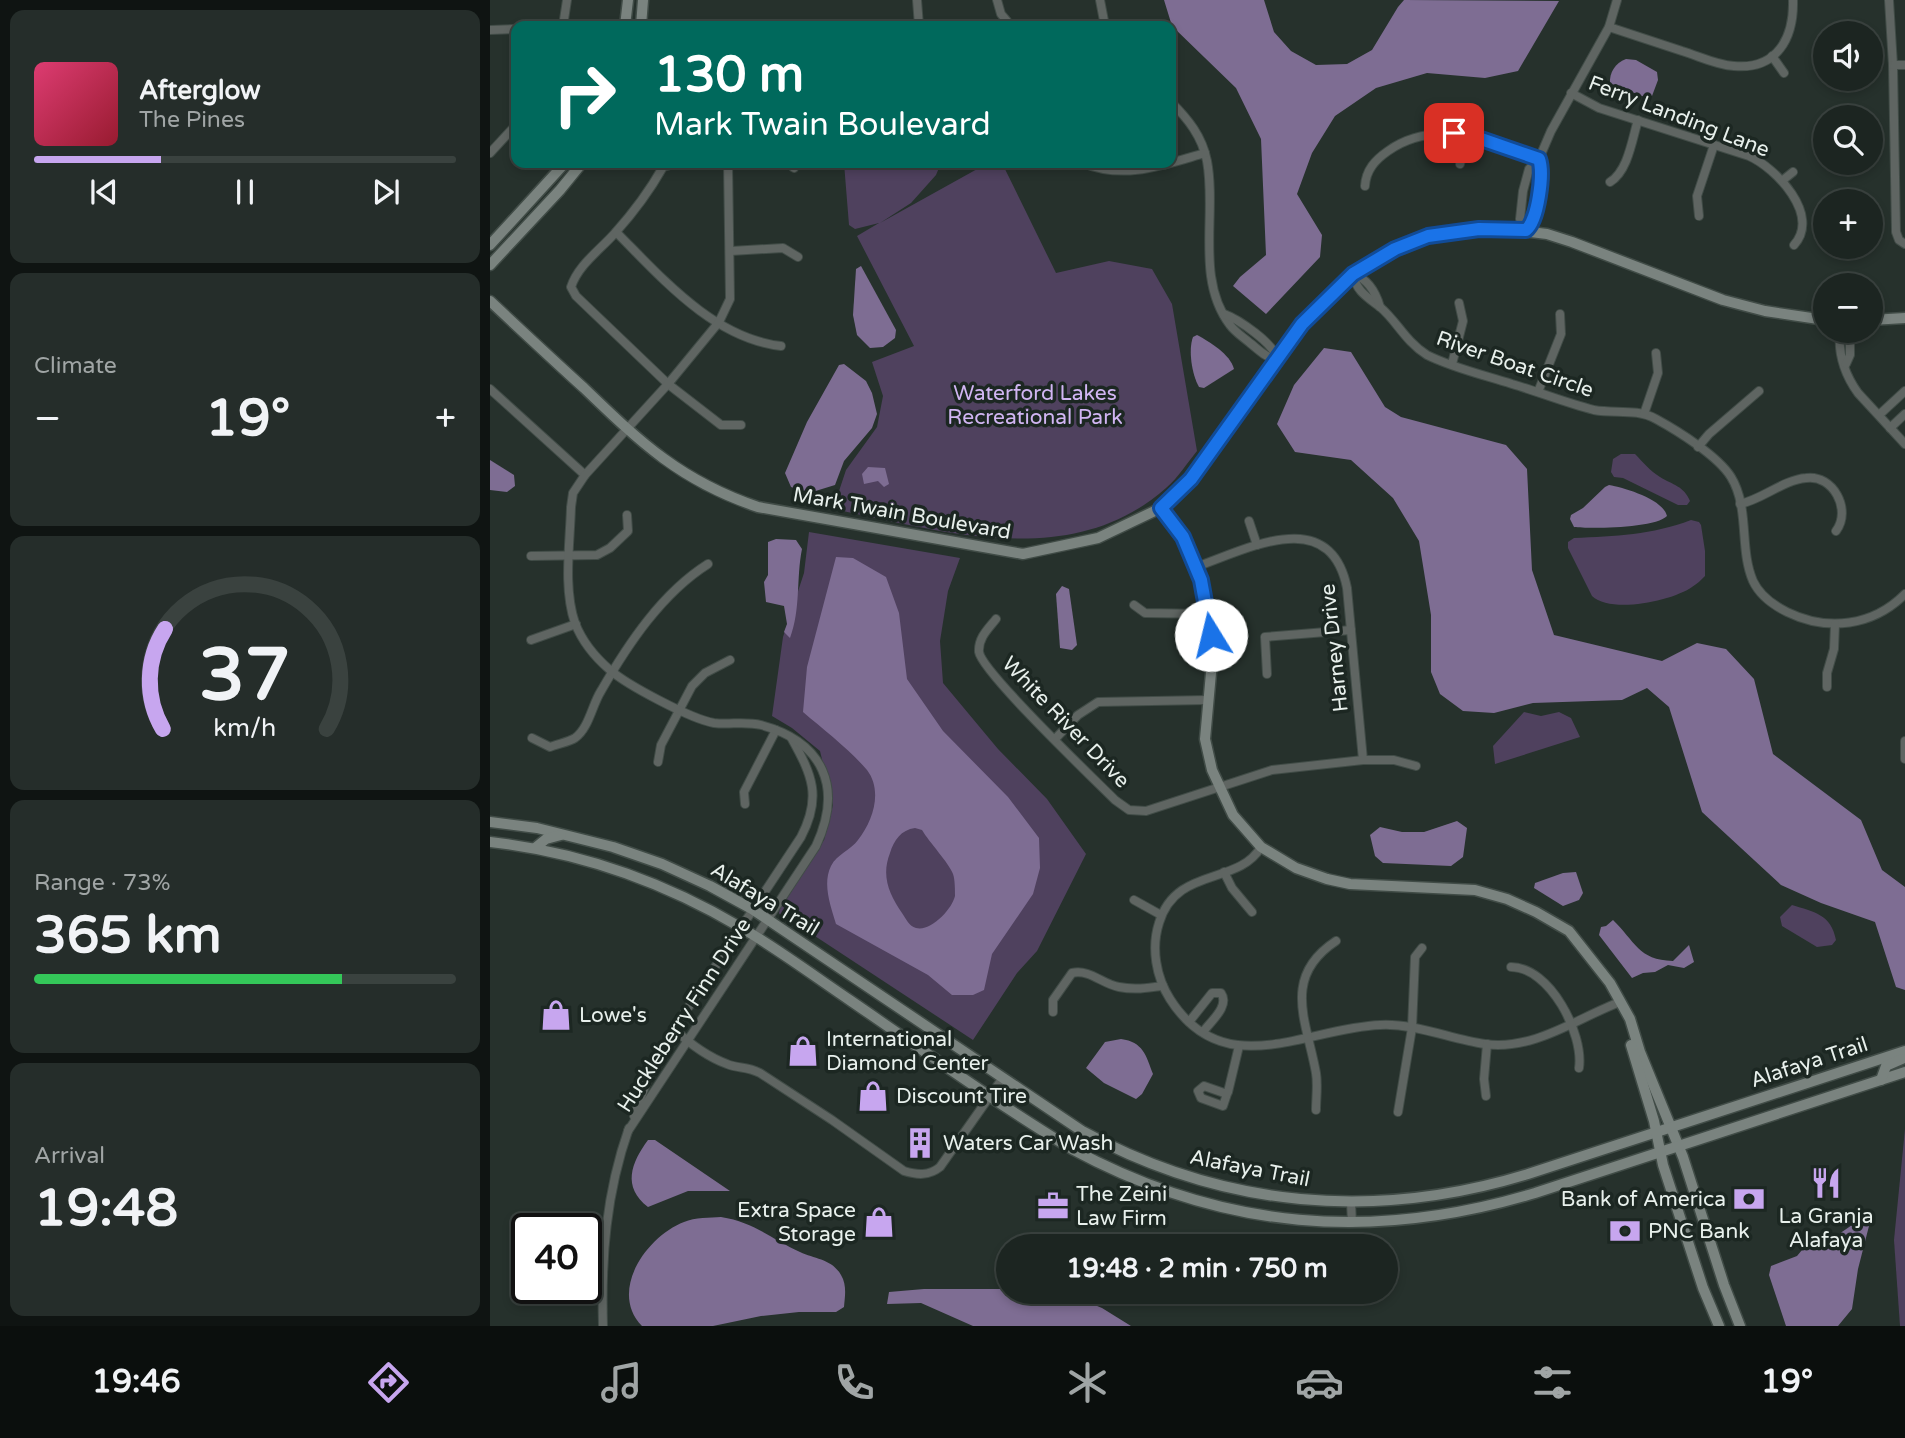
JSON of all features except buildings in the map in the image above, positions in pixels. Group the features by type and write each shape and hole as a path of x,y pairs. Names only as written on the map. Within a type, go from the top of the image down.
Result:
{"street":[{"path":"564,21 567,0"},
{"path":"626,21 628,0"},
{"path":"641,21 643,0"},
{"path":"917,0 919,21"},
{"path":"997,0 1001,14 1007,21"},
{"path":"1100,0 1104,21"},
{"path":"1539,159 1541,172 1534,220 1526,230 1520,219 1529,169 1539,159 1546,140 1609,27 1617,0"},
{"path":"1609,27 1730,66 1756,64 1772,56 1784,44 1793,20 1793,0"},
{"path":"1889,0 1896,232 1899,240 1905,244"},
{"path":"490,30 511,29"},
{"path":"1772,56 1784,73"},
{"path":"1893,65 1905,65"},
{"name":"Ferry Landing Lane","path":"1571,93 1592,105 1755,159 1771,169 1783,180 1795,200 1801,220 1800,237 1794,245"},
{"path":"1176,108 1192,126 1205,153 1208,169 1212,280 1216,300 1224,314 1236,319 1273,348 1277,359"},
{"path":"1610,182 1623,168 1638,120"},
{"path":"490,153 511,130"},
{"path":"1365,186 1371,166 1398,145 1434,133 1466,135 1539,159"},
{"path":"1461,164 1466,135"},
{"path":"1699,216 1698,196 1714,145"},
{"path":"1176,160 1205,153"},
{"path":"1895,155 1905,155"},
{"path":"490,245 560,168"},
{"path":"490,265 578,168"},
{"path":"662,168 652,187 616,232 575,275 571,287 576,296 668,384 721,425 741,425"},
{"name":"Huckleberry Finn Drive","path":"628,1131 816,846 825,828 829,806 827,782 820,762 802,741 776,730 738,721 715,723 679,711 612,673 594,656 576,624 570,597 569,557 573,493 584,475 668,384 719,322 730,299 728,168"},
{"path":"1100,168 1111,171 1146,168"},
{"path":"1783,180 1793,172"},
{"name":"Mark Twain Boulevard","path":"490,301 658,456 693,479 730,498 758,507 1023,554 1098,538 1161,508 1191,479 1302,324 1353,274 1395,249 1428,236 1479,229 1526,230 1573,242 1736,304 1765,312 1813,318"},
{"path":"616,232 694,307 761,344 781,346"},
{"path":"731,251 783,248 798,257"},
{"name":"River Boat Circle","path":"1353,274 1365,280 1380,307 1414,346 1427,355 1594,410 1644,414 1661,422 1718,461 1729,474 1737,491 1749,568 1757,589 1767,600 1790,614 1813,622 1857,622 1877,614 1905,594"},
{"path":"1452,364 1463,321 1458,303"},
{"path":"1538,392 1561,334 1560,314"},
{"path":"1883,319 1905,317"},
{"path":"1839,343 1839,350 1854,388 1905,444"},
{"path":"1846,364 1850,355 1850,343"},
{"path":"1644,414 1658,373 1656,353"},
{"path":"490,389 584,475"},
{"path":"1698,447 1718,425 1759,391"},
{"path":"1878,415 1905,391"},
{"path":"1890,428 1905,414"},
{"path":"1740,504 1754,501 1798,479 1816,478 1831,487 1840,502 1843,518 1836,531"},
{"path":"1161,508 1183,537 1196,567 1209,614 1212,662 1205,739 1219,788 1233,816 1261,847 1296,868 1327,879 1350,884 1475,890 1536,912 1569,931 1598,965 1630,1019 1640,1052 1679,1146 1740,1326"},
{"path":"531,556 597,555 610,548 628,531 627,515"},
{"path":"1249,521 1257,545"},
{"name":"Harney Drive","path":"1196,567 1275,539 1296,538 1325,548 1345,577 1363,760"},
{"path":"532,738 550,747 575,738 587,723 599,693 648,621 694,573 708,564"},
{"path":"1134,605 1144,613 1209,614"},
{"name":"White River Drive","path":"996,619 982,636 979,651 983,662 1115,800 1129,810 1146,811 1272,770 1363,760 1394,760 1416,766"},
{"path":"531,640 576,624"},
{"path":"1827,687 1827,673 1835,644 1835,624"},
{"path":"1267,674 1265,637 1351,630"},
{"path":"658,762 661,746 692,686 705,673 730,660"},
{"path":"1055,739 1078,715 1098,702 1207,700"},
{"path":"745,804 744,792 776,730"},
{"name":"Huckleberry Finn Drive","path":"603,1326 602,1271 612,1187 628,1131 649,1076 674,1030 810,821 813,793 809,771 792,739"},
{"path":"1905,741 1905,759"},
{"name":"Alafaya Trail","path":"490,821 564,834 662,864 752,909 1082,1131 1168,1170 1212,1184 1258,1194 1351,1203 1424,1198 1480,1188 1905,1051"},
{"path":"535,848 546,839 564,834"},
{"name":"Alafaya Trail","path":"490,842 535,848 590,861 681,895 757,937 989,1096 1072,1149 1115,1171 1163,1190 1208,1204 1256,1214 1304,1221 1352,1223 1404,1221 1481,1209 1905,1072"},
{"path":"1261,847 1256,855 1242,865 1203,878 1184,888 1161,915 1155,948 1163,986 1189,1022 1217,1039 1239,1046 1263,1047 1383,1025 1412,1028 1487,1044 1508,1044 1533,1039 1572,1025 1620,1002"},
{"path":"1224,872 1232,888 1252,912"},
{"path":"1134,900 1161,915"},
{"path":"1316,1111 1316,1075 1301,1009 1300,992 1306,972 1324,948 1336,941"},
{"path":"1398,1112 1412,1028 1415,957 1422,948"},
{"path":"1511,967 1524,969 1555,996 1572,1025 1581,1054 1579,1068"},
{"path":"1053,1012 1053,999 1072,973 1082,971 1104,983 1119,987 1139,989 1163,986"},
{"path":"1189,1022 1212,993 1221,993 1224,1005 1203,1032"},
{"path":"1620,1002 1661,1152 1703,1288 1719,1326"},
{"path":"674,1030 722,1062 747,1067 760,1073 904,1171 914,1174 935,1172 940,1167 1002,1079"},
{"path":"1486,1096 1483,1079 1487,1044"},
{"path":"1227,1094 1204,1086 1198,1091 1201,1098 1223,1106 1227,1094 1239,1046"},
{"path":"1881,1080 1886,1066 1905,1058"},
{"path":"1351,1203 1352,1223"}],"green space":[{"name":"Waterford Lakes Recreational Park","path":"844,168 939,168 911,203 880,223 979,168 1004,168 1056,273 1109,261 1152,269 1172,304 1197,451 1166,488 1129,514 1089,530 1048,537 1005,538 962,534 833,509 846,470 877,427 883,396 872,362 914,346 857,236 879,223 855,229 849,225"},
{"path":"1621,454 1635,454 1656,475 1681,489 1690,501 1687,505 1678,505 1623,478 1614,477 1611,472 1613,459"},
{"path":"1691,520 1701,525 1705,576 1683,592 1657,601 1613,604 1592,596 1568,548 1568,542 1574,538 1648,532"},
{"path":"809,532 960,558 948,591 940,641 943,683 998,749 1047,799 1086,854 1037,951 1017,973 973,1040 786,917 783,919 779,913 782,901 824,840 833,805 820,751 772,716 783,637 804,573"},
{"path":"1524,712 1541,716 1559,712 1571,718 1580,737 1495,764 1493,746"},
{"path":"1792,905 1826,919 1834,931 1836,940 1832,945 1817,947 1782,926 1780,917"},
{"path":"1905,1129 1905,1326 1900,1326 1894,1240"}],"shaded area":[{"path":"1164,0 1264,0 1274,32 1291,51 1316,65 1347,64 1372,50 1404,0 1559,1 1518,71 1485,78 1427,73 1376,88 1335,116 1312,153 1297,194 1322,235 1320,257 1266,314 1233,286 1266,255 1261,139 1236,88 1176,30 1176,21 1170,21"},
{"path":"1626,59 1636,60 1657,72 1658,80 1652,96 1645,97 1610,84 1614,69"},
{"path":"861,266 896,330 895,338 883,347 870,348 857,335 853,315 856,269"},
{"path":"1197,335 1224,353 1234,369 1204,388 1199,387 1192,362 1192,342"},
{"path":"1324,348 1351,352 1385,407 1401,417 1506,445 1527,469 1532,570 1554,635 1662,661 1697,643 1726,649 1754,679 1773,754 1861,820 1882,870 1905,887 1905,990 1896,987 1875,922 1781,885 1702,812 1669,707 1647,688 1622,700 1533,703 1494,713 1463,711 1440,694 1431,672 1431,615 1419,541 1393,498 1351,460 1295,452 1277,424 1294,385"},
{"path":"844,364 866,381 872,393 877,414 872,428 844,461 835,485 809,493 791,487 785,473 807,422 839,365"},
{"path":"490,460 514,475 515,486 507,492 490,490"},
{"path":"868,467 885,468 889,484 884,487 878,481 864,484 862,474"},
{"path":"1609,485 1651,500 1664,510 1667,516 1661,520 1637,525 1574,527 1571,515"},
{"path":"776,539 796,540 802,549 796,616 790,638 784,632 787,624 784,606 766,602 764,582 768,575 768,542"},
{"path":"836,557 853,558 886,577 899,613 907,679 943,731 1008,797 1039,838 1040,868 1033,894 992,954 984,990 973,995 952,995 928,975 836,924 828,895 828,873 834,862 855,843 868,824 874,806 874,787 872,778 860,762 803,712 807,667","holes":["910,829 922,830 951,869 955,896 950,907 934,923 928,927 916,928 897,906 890,892 886,869 892,848 899,836"]},
{"path":"1062,586 1069,589 1077,645 1072,650 1060,648 1056,594"},
{"path":"1457,821 1467,828 1463,857 1451,866 1383,863 1375,856 1370,835 1380,827 1402,832 1424,832"},
{"path":"1576,872 1583,893 1579,900 1563,906 1534,888 1535,883 1563,873"},
{"path":"1613,920 1644,953 1661,960 1673,961 1689,945 1694,962 1684,968 1668,965 1655,972 1632,978 1599,935 1601,927"},
{"path":"1121,1039 1139,1046 1146,1055 1153,1074 1142,1094 1136,1099 1104,1083 1086,1068 1105,1042"},
{"path":"648,1140 655,1140 730,1191 688,1191 648,1207 635,1191 632,1175 637,1157"},
{"path":"721,1217 753,1227 833,1266 844,1283 844,1307 836,1312 761,1316 713,1326 642,1326 633,1312 629,1297 636,1266 645,1252 670,1229 684,1222"},
{"path":"1855,1223 1869,1226 1858,1269 1852,1309 1838,1326 1786,1326 1769,1275 1771,1266 1797,1256 1812,1238 1836,1236"},
{"path":"996,1289 996,1304 1092,1304 1131,1326 973,1326 921,1303 887,1304 889,1292"}],"place":[{"name":"Lowe's","path":"556,1015"},
{"name":"International Diamond Center","path":"803,1051"},
{"name":"Discount Tire","path":"873,1096"},
{"name":"Waters Car Wash","path":"920,1143"},
{"name":"La Granja Alafaya","path":"1826,1183"},
{"name":"Bank of America","path":"1749,1199"},
{"name":"The Zeini Law Firm","path":"1053,1206"},
{"name":"Extra Space Storage","path":"879,1222"},
{"name":"PNC Bank","path":"1625,1231"}],"route":[{"path":"1211,635 1201,580 1183,537 1161,508 1191,479 1302,324 1353,274 1395,249 1428,236 1479,229 1526,230 1533,224 1541,172 1539,159 1481,139 1454,133"}]}
